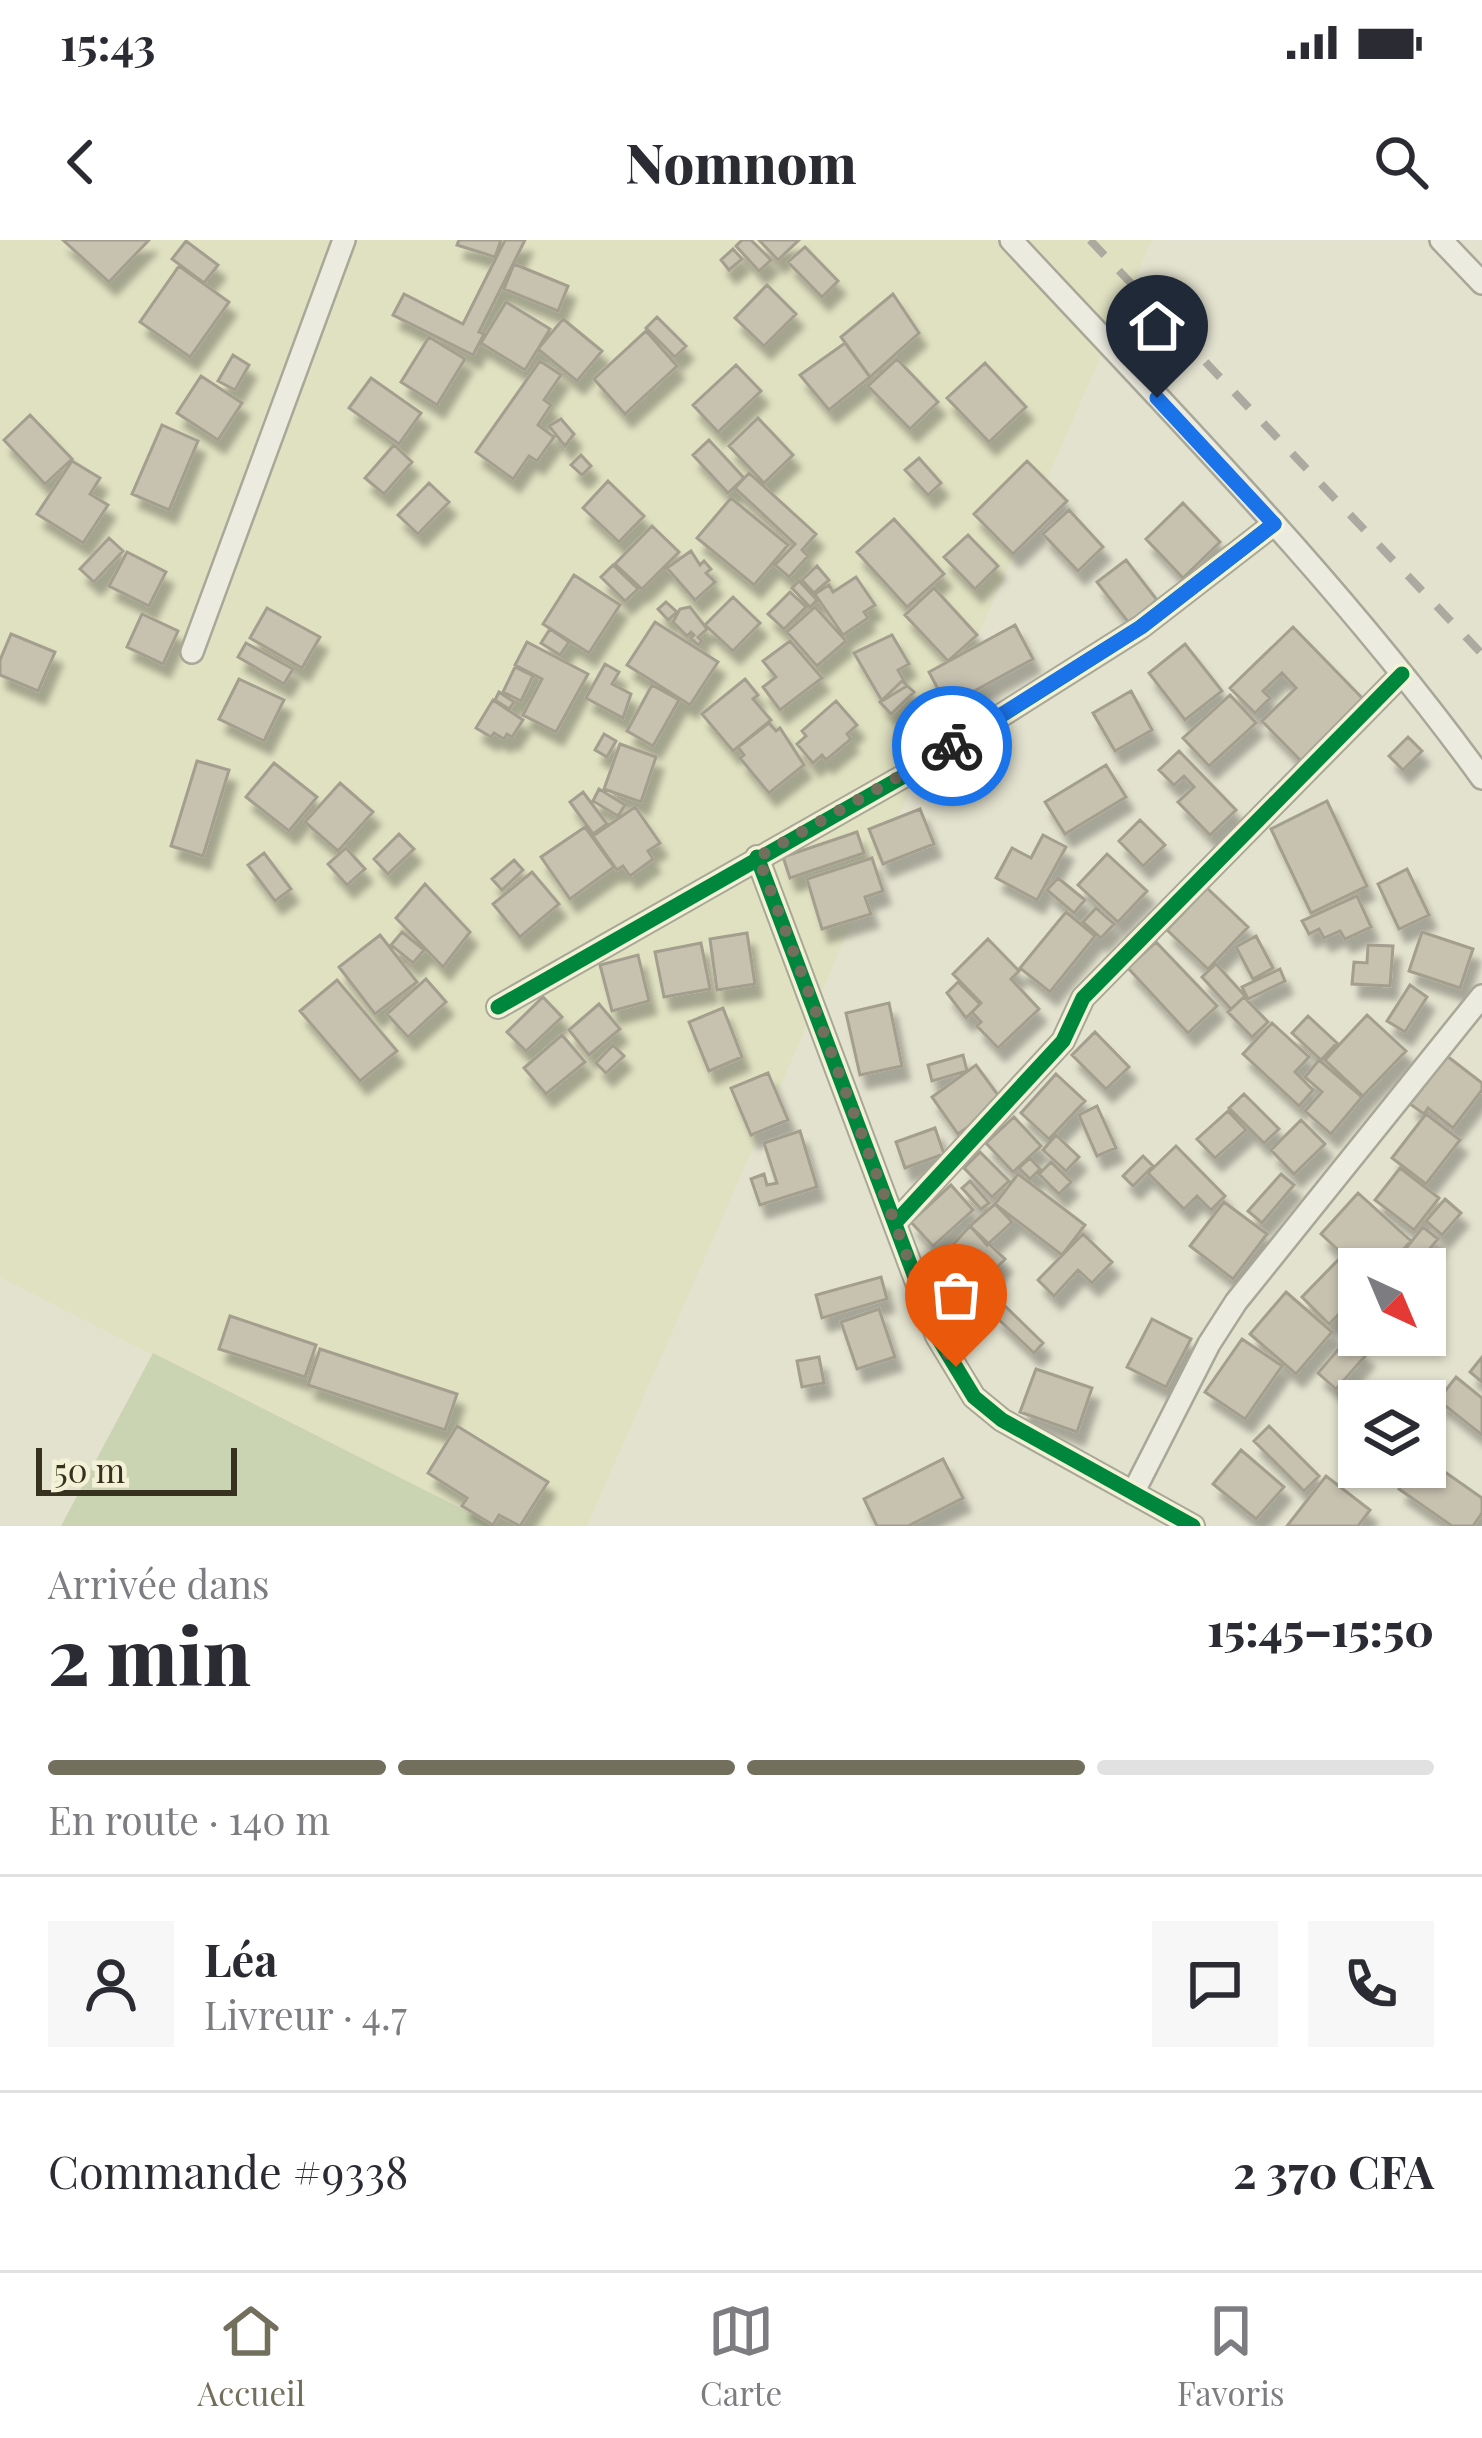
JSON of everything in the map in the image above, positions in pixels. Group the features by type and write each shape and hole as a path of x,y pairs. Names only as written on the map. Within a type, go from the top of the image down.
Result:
{"street":[{"path":"192,652 344,240"},
{"path":"1011,240 1274,524 1402,674 1482,778"},
{"path":"1441,240 1482,283"},
{"path":"498,1007 918,768 1141,627 1274,524"},
{"path":"895,1223 1063,1042 1083,998 1402,674"},
{"path":"758,857 937,1336 974,1397 1002,1420 1193,1526"},
{"path":"1133,1493 1209,1344 1236,1302 1482,995"}],"green space":[{"path":"0,240 1152,240 587,1526 487,1526 0,1277"},
{"path":"153,1353 496,1526 61,1526"}],"building":[{"path":"63,240 149,240 109,282"},
{"path":"459,240 501,240 495,257 457,245"},
{"path":"505,240 525,240 479,332 484,334 473,355 393,315 404,294 463,324"},
{"path":"751,240 771,260 759,271 736,246"},
{"path":"759,240 799,240 778,260"},
{"path":"186,241 218,265 204,283 172,259"},
{"path":"805,247 838,281 822,297 788,262"},
{"path":"733,249 742,259 729,270 721,260"},
{"path":"514,264 568,286 558,311 504,289"},
{"path":"179,266 229,302 190,357 140,322"},
{"path":"767,285 796,314 764,346 735,318"},
{"path":"893,294 919,333 870,377 841,337"},
{"path":"506,302 550,329 525,370 481,343"},
{"path":"657,317 686,346 675,357 646,328"},
{"path":"563,319 602,351 577,381 538,349"},
{"path":"646,331 677,366 625,414 594,379"},
{"path":"429,337 465,359 437,405 401,382"},
{"path":"845,343 870,377 829,410 800,375"},
{"path":"233,355 249,365 235,390 218,381"},
{"path":"897,359 938,402 910,429 868,386"},
{"path":"540,361 561,375 544,400 551,405 538,425 554,437 537,461 529,456 513,479 476,452"},
{"path":"985,363 1026,407 989,442 947,398"},
{"path":"736,365 761,391 718,432 693,405"},
{"path":"201,376 242,403 218,440 177,413"},
{"path":"371,378 421,413 399,444 349,408"},
{"path":"30,415 72,459 45,484 4,440"},
{"path":"758,418 793,455 764,483 729,446"},
{"path":"561,419 574,434 565,446 549,426"},
{"path":"162,425 198,441 169,510 132,494"},
{"path":"709,440 744,478 728,493 693,455"},
{"path":"394,445 412,462 384,494 365,478"},
{"path":"581,455 591,466 582,475 571,465"},
{"path":"919,458 941,483 928,495 905,470"},
{"path":"72,461 100,478 90,494 108,505 83,543 37,514"},
{"path":"1027,461 1067,501 1013,554 974,514"},
{"path":"749,473 816,534 802,550 808,556 789,577 775,565 795,544 735,488"},
{"path":"608,481 644,516 619,542 583,508"},
{"path":"429,483 449,502 418,534 398,515"},
{"path":"731,498 788,545 754,585 697,538"},
{"path":"1183,503 1220,542 1183,578 1146,539"},
{"path":"1069,510 1103,547 1078,571 1043,534"},
{"path":"894,519 944,574 907,607 857,552"},
{"path":"652,526 679,552 642,589 615,564"},
{"path":"968,535 998,566 975,589 944,557"},
{"path":"109,538 123,551 94,582 80,569"},
{"path":"691,551 700,565 704,561 711,569 706,573 715,582 695,600 667,568"},
{"path":"127,552 166,572 149,606 109,586"},
{"path":"1126,560 1157,600 1129,623 1097,582"},
{"path":"613,565 638,589 625,601 601,577"},
{"path":"817,566 829,580 814,593 802,580"},
{"path":"574,575 620,605 589,653 543,624"},
{"path":"856,577 875,605 864,612 868,618 843,635 815,594 829,585 833,592"},
{"path":"799,581 817,600 810,607 792,588"},
{"path":"934,588 977,635 948,661 905,615"},
{"path":"790,592 806,607 784,629 768,614"},
{"path":"733,597 760,623 733,651 705,625"},
{"path":"666,602 677,612 668,620 658,609"},
{"path":"690,607 707,629 698,637 702,641 698,645 691,632 687,636 673,622 680,609"},
{"path":"815,607 846,641 817,666 787,632"},
{"path":"267,608 320,637 302,668 250,638"},
{"path":"142,614 178,631 163,664 127,647"},
{"path":"655,622 718,662 690,705 627,665"},
{"path":"1015,625 1033,659 947,706 929,672"},
{"path":"1293,627 1365,701 1302,762 1262,721 1296,688 1282,673 1263,691 1270,698 1255,713 1230,688"},
{"path":"550,629 569,642 560,655 541,643"},
{"path":"11,634 55,652 38,691 0,675 0,660"},
{"path":"892,635 909,664 898,670 907,686 882,701 854,653"},
{"path":"790,641 822,678 780,710 763,687 776,677 763,661"},
{"path":"527,642 588,674 556,732 523,715 542,679 515,665"},
{"path":"246,643 293,669 284,684 238,657"},
{"path":"1185,644 1222,691 1185,720 1149,673"},
{"path":"605,664 619,672 612,684 631,694 623,718 586,698"},
{"path":"515,667 533,676 521,701 503,692"},
{"path":"239,679 284,700 264,741 219,719"},
{"path":"745,679 758,695 753,699 771,720 733,751 702,714"},
{"path":"902,681 914,692 891,714 880,702"},
{"path":"652,685 679,700 653,746 627,731"},
{"path":"1131,691 1152,730 1115,751 1093,713"},
{"path":"499,692 514,702 509,709 495,700"},
{"path":"1230,695 1256,723 1209,766 1183,738"},
{"path":"493,700 523,720 512,737 507,734 504,739 494,733 491,737 476,728"},
{"path":"836,701 857,725 847,734 851,739 826,760 822,755 813,763 797,744 806,736 802,731"},
{"path":"769,723 776,731 780,728 804,765 769,793 740,758 744,755 738,747"},
{"path":"604,734 616,741 607,757 595,750"},
{"path":"1408,737 1422,751 1403,770 1389,756"},
{"path":"620,744 656,757 641,802 604,789"},
{"path":"1179,751 1236,810 1210,835 1178,802 1194,787 1184,776 1174,785 1159,770"},
{"path":"197,761 229,770 203,856 171,846"},
{"path":"274,763 317,797 289,831 246,797"},
{"path":"1106,765 1126,797 1065,834 1045,802"},
{"path":"340,783 373,812 338,851 305,822"},
{"path":"599,789 625,805 618,816 593,801"},
{"path":"583,792 607,824 593,834 570,802"},
{"path":"1327,801 1367,886 1311,913 1271,829"},
{"path":"635,807 660,843 648,851 653,859 630,876 623,866 617,870 593,836"},
{"path":"920,809 934,844 883,864 869,829"},
{"path":"1140,820 1165,845 1143,866 1119,841"},
{"path":"585,827 614,867 570,899 541,857"},
{"path":"857,832 864,853 790,878 783,857"},
{"path":"399,834 414,849 388,874 374,859"},
{"path":"1043,835 1066,847 1037,900 996,878 1012,848 1031,858"},
{"path":"346,848 365,869 347,885 328,864"},
{"path":"264,853 291,889 275,901 248,865"},
{"path":"1107,854 1147,891 1118,922 1078,885"},
{"path":"872,858 883,891 865,897 871,914 822,929 807,879"},
{"path":"514,860 523,870 502,890 492,879"},
{"path":"1407,869 1429,915 1399,929 1378,884"},
{"path":"532,872 559,904 520,937 493,904"},
{"path":"1058,878 1085,900 1074,913 1047,890"},
{"path":"425,884 470,932 443,967 396,918"},
{"path":"1207,888 1248,927 1208,969 1167,930"},
{"path":"1357,896 1371,927 1345,939 1340,931 1324,938 1319,929 1309,934 1302,921"},
{"path":"1096,908 1114,924 1101,938 1083,922"},
{"path":"1066,912 1095,936 1050,992 1020,968"},
{"path":"402,932 424,950 413,963 391,945"},
{"path":"1422,932 1473,949 1460,988 1409,971"},
{"path":"747,933 755,984 717,990 710,939"},
{"path":"380,935 417,982 375,1014 339,967"},
{"path":"1256,936 1273,968 1253,979 1236,947"},
{"path":"988,939 1019,971 1011,979 1039,1009 998,1048 977,1026 981,1022 972,1012 981,1003 953,974"},
{"path":"1156,942 1217,1006 1188,1033 1128,968"},
{"path":"701,943 710,989 664,997 655,952"},
{"path":"1368,945 1393,946 1390,986 1352,984 1354,962 1367,963"},
{"path":"638,955 649,1001 612,1011 600,965"},
{"path":"1216,964 1245,996 1231,1009 1202,977"},
{"path":"1280,969 1285,981 1248,999 1242,987"},
{"path":"426,979 446,1002 408,1037 387,1014"},
{"path":"337,980 397,1051 360,1081 300,1011"},
{"path":"958,982 980,1004 966,1018 947,993"},
{"path":"1410,985 1427,997 1405,1032 1387,1021"},
{"path":"543,997 562,1017 526,1051 507,1032"},
{"path":"1244,997 1268,1022 1252,1037 1228,1012"},
{"path":"889,1003 902,1066 860,1075 846,1013"},
{"path":"599,1004 620,1029 589,1055 569,1030"},
{"path":"723,1008 742,1057 709,1071 689,1022"},
{"path":"1367,1015 1406,1051 1363,1096 1325,1060"},
{"path":"1308,1016 1337,1043 1321,1060 1292,1033"},
{"path":"1272,1023 1309,1057 1295,1072 1313,1090 1299,1106 1243,1054"},
{"path":"1095,1032 1129,1067 1106,1089 1072,1055"},
{"path":"562,1035 585,1062 546,1094 524,1068"},
{"path":"613,1045 624,1056 606,1073 596,1063"},
{"path":"963,1055 967,1071 932,1081 928,1065"},
{"path":"1447,1056 1482,1083 1482,1090 1453,1128 1428,1108 1424,1114 1410,1104"},
{"path":"1319,1060 1362,1097 1331,1134 1305,1111 1322,1092 1305,1077"},
{"path":"976,1065 1003,1102 958,1134 932,1097"},
{"path":"768,1073 788,1120 751,1135 731,1088"},
{"path":"1056,1074 1085,1101 1049,1139 1021,1113"},
{"path":"1244,1094 1279,1129 1264,1143 1229,1108"},
{"path":"1097,1106 1116,1148 1097,1156 1079,1115"},
{"path":"1228,1111 1246,1130 1215,1158 1197,1139"},
{"path":"1426,1114 1460,1140 1426,1184 1392,1158"},
{"path":"1014,1117 1041,1146 1013,1172 986,1143"},
{"path":"1301,1120 1325,1144 1294,1174 1271,1150"},
{"path":"935,1128 944,1154 905,1168 896,1142"},
{"path":"800,1131 817,1187 760,1205 751,1179 764,1174 767,1185 777,1183 764,1143"},
{"path":"1056,1135 1079,1157 1066,1171 1043,1150"},
{"path":"1176,1146 1225,1196 1211,1210 1197,1196 1184,1209 1148,1173"},
{"path":"980,1152 1009,1181 992,1197 964,1168"},
{"path":"1143,1156 1153,1166 1133,1186 1123,1176"},
{"path":"1030,1158 1040,1169 1030,1179 1019,1168"},
{"path":"1051,1162 1071,1182 1059,1194 1039,1174"},
{"path":"1400,1168 1439,1198 1414,1230 1375,1200"},
{"path":"1018,1174 1085,1225 1062,1255 995,1204"},
{"path":"1281,1174 1294,1185 1262,1223 1248,1211"},
{"path":"970,1181 989,1203 981,1209 962,1188"},
{"path":"951,1185 973,1210 933,1246 911,1222"},
{"path":"1358,1193 1411,1241 1404,1248 1338,1250 1321,1234"},
{"path":"1445,1199 1461,1213 1442,1235 1426,1221"},
{"path":"1224,1202 1267,1234 1233,1279 1190,1246"},
{"path":"995,1204 1012,1222 987,1245 970,1226"},
{"path":"970,1226 1005,1259 983,1283 948,1250"},
{"path":"1423,1227 1438,1239 1430,1248 1406,1248"},
{"path":"1083,1234 1112,1262 1092,1283 1078,1270 1054,1296 1038,1280"},
{"path":"941,1256 977,1294 959,1311 924,1272"},
{"path":"1338,1260 1338,1315 1329,1324 1302,1297"},
{"path":"881,1277 887,1299 822,1318 816,1295"},
{"path":"1286,1292 1332,1332 1296,1374 1250,1334"},
{"path":"1005,1306 1043,1343 1034,1353 995,1316"},
{"path":"879,1309 895,1357 857,1369 841,1322"},
{"path":"230,1316 316,1345 305,1377 219,1349"},
{"path":"1152,1319 1191,1339 1166,1387 1127,1367"},
{"path":"1242,1339 1282,1366 1245,1419 1205,1392"},
{"path":"320,1349 457,1394 445,1430 308,1385"},
{"path":"1338,1350 1338,1356 1365,1356 1344,1380 1338,1380 1336,1389 1318,1373"},
{"path":"819,1357 824,1383 802,1387 797,1361"},
{"path":"1482,1357 1482,1382 1470,1372"},
{"path":"1036,1369 1092,1388 1077,1432 1020,1412"},
{"path":"1456,1377 1482,1398 1482,1435 1446,1406 1446,1390"},
{"path":"457,1426 548,1482 520,1526 499,1515 493,1525 462,1506 467,1498 428,1473"},
{"path":"1269,1426 1319,1476 1304,1491 1254,1441"},
{"path":"1241,1450 1284,1487 1256,1519 1213,1484"},
{"path":"943,1459 963,1498 908,1526 877,1526 864,1499"},
{"path":"1446,1473 1482,1498 1482,1513 1473,1526 1452,1526 1399,1489 1446,1488"},
{"path":"1326,1476 1370,1510 1358,1526 1287,1526"}],"railway":[{"path":"1090,240 1482,654"}],"cycle path":[{"path":"498,1007 918,768 1141,627 1274,524"},
{"path":"895,1223 1063,1041 1083,998 1402,674"},
{"path":"757,857 937,1336 974,1397 1002,1420 1193,1526"}],"way so far":[{"path":"952,746 758,857 937,1336 956,1367"}],"route":[{"path":"952,746 1141,627 1274,524 1157,398"}]}
